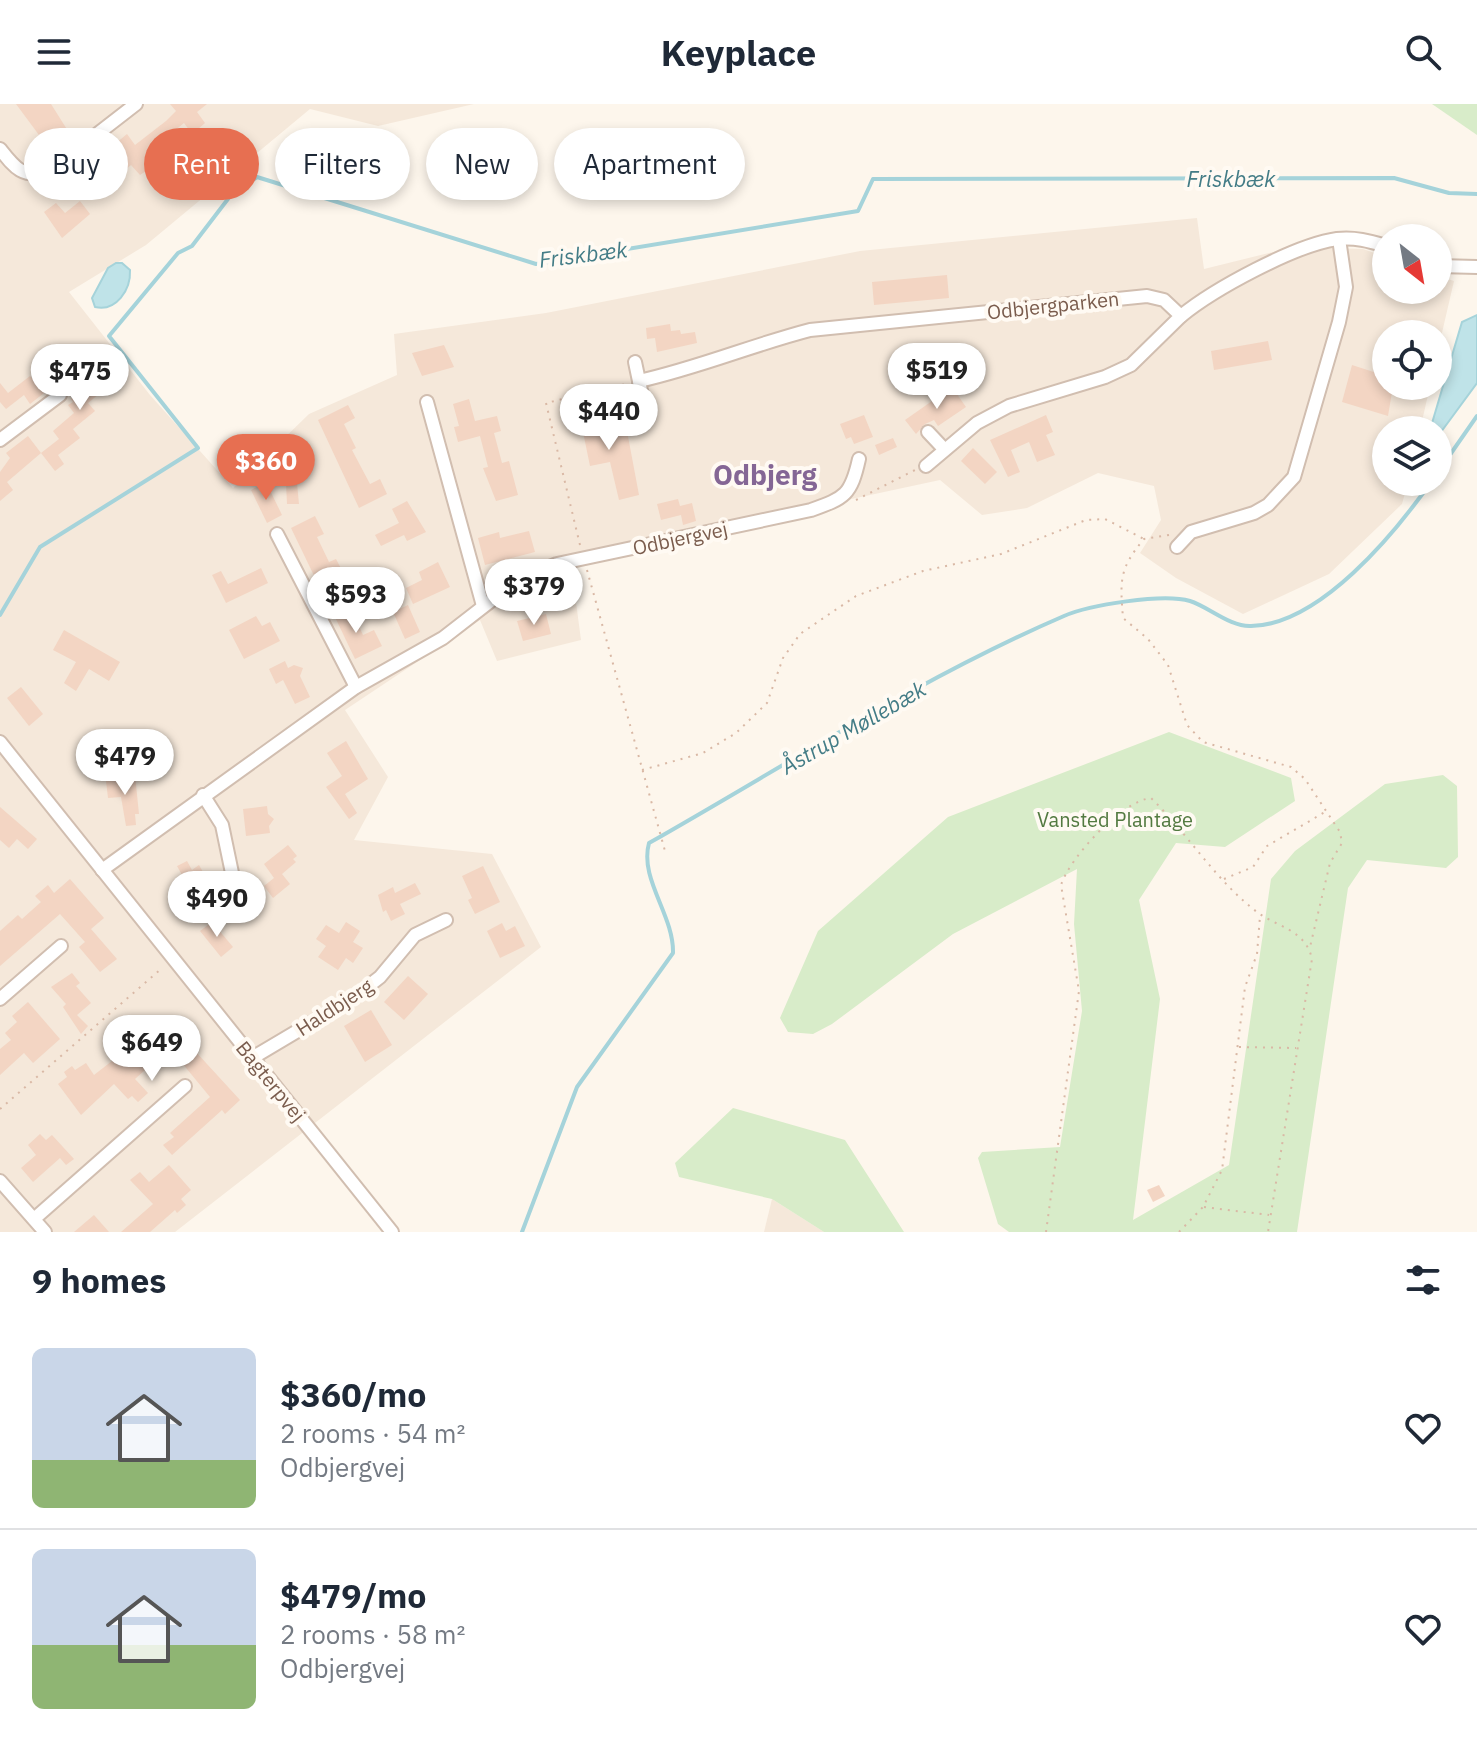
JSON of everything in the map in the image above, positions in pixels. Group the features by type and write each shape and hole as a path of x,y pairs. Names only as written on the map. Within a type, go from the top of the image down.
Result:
{"street":[{"path":"0,149 18,171 30,176 47,173 136,104"},
{"path":"1177,547 1191,532 1254,513 1268,505 1294,477 1339,322 1346,287 1339,239"},
{"path":"926,466 977,423 1009,406 1105,377 1131,365 1202,299 1311,244 1339,239 1372,242"},
{"path":"1452,266 1477,267"},
{"name":"Odbjergparken","path":"639,381 696,368 756,344 810,330 1147,296 1164,300 1181,316"},
{"path":"635,362 643,400"},
{"path":"0,440 60,395"},
{"path":"427,402 483,606"},
{"path":"928,432 944,449"},
{"name":"Odbjergvej","path":"102,870 356,687 443,638 483,606 530,575 584,559 811,510 838,501 853,488 859,459"},
{"path":"277,534 356,687"},
{"name":"Bagterpvej","path":"0,742 392,1232"},
{"path":"203,795 222,825 232,873"},
{"name":"Haldbjerg","path":"252,1058 353,998 380,977 415,935 446,920"},
{"path":"0,999 61,946"},
{"path":"34,1219 185,1086"},
{"path":"0,1181 45,1232"},
{"path":"0,1204 12,1194"}],"path":[{"path":"639,381 546,403 584,559 665,851"},
{"path":"850,504 926,466"},
{"path":"642,770 703,753 736,733 767,703 783,658 800,634 856,596 923,571 1001,554 1086,520 1105,519 1144,539 1191,532"},
{"path":"1144,539 1126,560 1120,582 1123,613 1168,665 1187,725 1203,742 1291,767 1305,779 1340,832 1342,843 1330,863 1310,948 1312,959 1268,1232"},
{"path":"1046,1232 1079,991 1062,900 1066,871 1118,814 1135,800 1151,798 1260,915 1284,925 1310,948"},
{"path":"1224,879 1253,867 1267,846 1326,811"},
{"path":"1179,1232 1203,1207 1222,1170 1236,1047 1245,987 1257,954 1260,915"},
{"path":"0,1109 173,959"},
{"path":"1236,1047 1298,1048"},
{"path":"1203,1207 1271,1215"}],"shaded area":[{"path":"0,104 474,104 378,126 310,109 287,128 275,128 275,138 259,151 259,128 144,128 144,200 200,200 146,245 69,292 150,395 233,488 309,414 397,375 394,334 546,313 860,251 1197,218 1204,269 1293,247 1363,249 1372,252 1372,304 1449,304 1445,320 1372,320 1372,400 1427,400 1423,416 1372,416 1372,496 1404,496 1402,504 1329,574 1243,614 1176,578 1140,553 1161,520 1154,486 1098,473 1027,508 982,515 940,480 586,556 572,572 581,640 497,661 480,620 345,710 388,777 354,840 492,854 541,947 175,1232 0,1232"},
{"path":"772,1199 824,1232 764,1232"}],"green space":[{"path":"1432,104 1477,104 1477,135"},
{"name":"Vansted Plantage","path":"1169,732 1291,778 1295,801 1225,847 1176,843 1139,900 1160,999 1133,1220 1229,1165 1271,879 1295,851 1385,784 1443,775 1457,786 1458,857 1446,868 1367,860 1348,888 1297,1232 1009,1232 998,1224 978,1158 982,1152 1060,1147 1082,1011 1074,924 1077,869 953,934 832,1024 813,1034 788,1032 780,1018 818,931 948,817"},
{"path":"733,1108 845,1140 904,1232 824,1232 772,1199 679,1177 675,1163"}],"water":[{"path":"122,263 130,270 125,292 116,303 103,308 95,307 92,298 108,268"},
{"path":"1477,315 1477,383 1452,417 1434,416 1439,400 1452,400 1452,356 1462,322"}],"building":[{"path":"16,104 51,104 66,128 34,128"},
{"path":"170,104 207,104 197,112 205,123 199,128 188,128 184,123 178,128 157,128 176,111"},
{"path":"128,135 135,145 144,138 144,172 140,175 131,165 128,167"},
{"path":"80,201 90,214 62,238 44,212 56,203 65,213"},
{"path":"947,275 949,298 874,305 872,282"},
{"path":"670,324 671,331 680,330 681,334 695,332 697,343 657,352 655,338 647,339 646,328"},
{"path":"1268,341 1272,360 1214,370 1211,351"},
{"path":"444,345 454,367 422,376 412,353"},
{"path":"114,353 122,362 108,373 115,381 88,403 95,411 73,429 80,438 58,455 64,464 55,471 41,453 59,439 53,431 74,413 68,405 73,402 71,399 98,378 92,371"},
{"path":"1352,365 1372,371 1372,400 1391,400 1388,416 1342,402"},
{"path":"55,370 62,379 30,404 24,395 6,409 0,402 0,383 8,393 30,376 37,384"},
{"path":"952,387 966,407 938,426 934,420 925,424 916,434 905,420"},
{"path":"469,399 475,421 497,416 501,431 494,433 502,463 509,461 518,495 496,501 483,468 488,467 480,436 458,442 454,427 459,426 453,404"},
{"path":"589,404 596,434 601,433 602,436 627,431 639,495 619,500 610,462 590,466 583,432 578,433 572,407"},
{"path":"348,405 355,418 344,424 356,448 352,450 370,484 380,479 387,494 359,508 318,420"},
{"path":"864,415 873,437 854,444 851,437 846,439 840,424"},
{"path":"1046,415 1053,432 1046,435 1055,455 1037,462 1029,442 1011,450 1020,472 1008,477 990,440"},
{"path":"28,436 41,453 7,482 13,490 0,501 0,472 10,458 6,453"},
{"path":"893,438 897,447 879,455 875,445"},
{"path":"973,448 997,472 985,484 961,461"},
{"path":"295,462 299,504 287,504 285,463"},
{"path":"266,482 282,515 267,523 251,490"},
{"path":"678,499 680,506 692,503 696,521 683,525 681,515 661,520 657,504"},
{"path":"407,501 426,532 407,541 404,535 381,546 375,535 399,523 392,509"},
{"path":"315,516 324,534 317,537 329,562 336,559 345,576 320,588 291,528"},
{"path":"529,531 535,552 485,565 478,538 499,532 500,538"},
{"path":"438,562 450,587 413,604 406,588 422,580 419,572"},
{"path":"261,568 268,583 226,603 212,575 221,571 228,584"},
{"path":"408,605 420,632 405,639 393,612"},
{"path":"350,607 363,635 374,630 382,646 355,659 334,615"},
{"path":"546,614 551,634 523,641 517,621"},
{"path":"256,616 262,626 270,622 280,641 244,659 229,630"},
{"path":"64,630 120,662 109,681 89,669 76,691 64,683 76,662 53,650"},
{"path":"285,661 288,668 294,665 303,668 300,676 310,697 295,704 283,680 276,684 269,669"},
{"path":"21,687 43,714 29,726 7,698"},
{"path":"346,741 368,779 345,794 357,813 349,819 326,787 342,776 327,753"},
{"path":"135,775 139,814 135,814 136,825 126,826 121,797 108,798 106,781"},
{"path":"267,806 268,814 274,819 269,826 270,833 246,836 243,809"},
{"path":"0,807 37,839 28,849 17,839 9,848 0,840"},
{"path":"288,845 297,856 293,859 296,862 282,874 290,884 273,898 264,886 274,878 264,864"},
{"path":"187,861 192,870 199,865 207,879 188,890 192,899 177,907 172,898 181,893 174,880 182,875 177,866"},
{"path":"483,866 500,902 475,914 462,876"},
{"path":"70,879 104,918 91,929 117,959 100,972 79,947 85,942 60,914 0,966 0,931 18,915 22,919 41,902 35,896 48,885 54,893"},
{"path":"415,883 421,894 400,904 405,914 391,921 386,910 383,912 378,895 393,887 395,893"},
{"path":"212,922 233,947 221,957 200,931"},
{"path":"346,922 360,931 353,942 363,948 353,963 346,958 338,970 318,957 326,946 316,939 326,925 339,933"},
{"path":"502,923 506,931 515,926 525,946 500,958 487,931"},
{"path":"72,973 80,983 76,986 91,1003 77,1015 88,1026 81,1034 63,1007 66,1004 51,987"},
{"path":"408,976 428,994 404,1020 384,1002"},
{"path":"28,1002 60,1039 33,1063 24,1053 0,1075 0,1049 11,1040 5,1033 17,1022 12,1016"},
{"path":"371,1010 392,1045 365,1062 344,1026"},
{"path":"173,1027 240,1100 225,1114 222,1110 172,1155 163,1145 174,1137 170,1133 210,1097 182,1063 179,1066 166,1051 135,1079 148,1093 138,1102 132,1096 128,1099 114,1084 81,1115 58,1084 67,1077 64,1072 72,1066 75,1070 86,1063 94,1075 112,1061 109,1058 120,1049 126,1056 144,1041 150,1047"},
{"path":"40,1134 46,1140 52,1135 74,1159 66,1165 60,1158 33,1182 21,1168 36,1155 28,1145"},
{"path":"169,1165 191,1190 181,1199 186,1205 177,1213 175,1210 150,1232 121,1232 153,1204 130,1180 140,1172 149,1182"},
{"path":"1159,1185 1165,1196 1153,1202 1147,1190"},
{"path":"94,1215 109,1232 74,1232"}],"waterway":[{"name":"Friskbæk","path":"0,615 40,547 198,448 109,336 178,253 192,246 231,195 257,177 536,264 858,211 873,179 1394,178 1449,193 1477,194"},
{"name":"Åstrup Møllebæk","path":"1452,452 1477,416"},
{"name":"Åstrup Møllebæk","path":"522,1232 577,1087 673,953 668,925 652,884 647,857 649,843 905,695 1010,640 1075,612 1126,601 1162,598 1190,601 1243,625 1277,622 1303,610 1353,573 1420,496"}],"district":[{"name":"Odbjerg","path":"765,474"}]}
